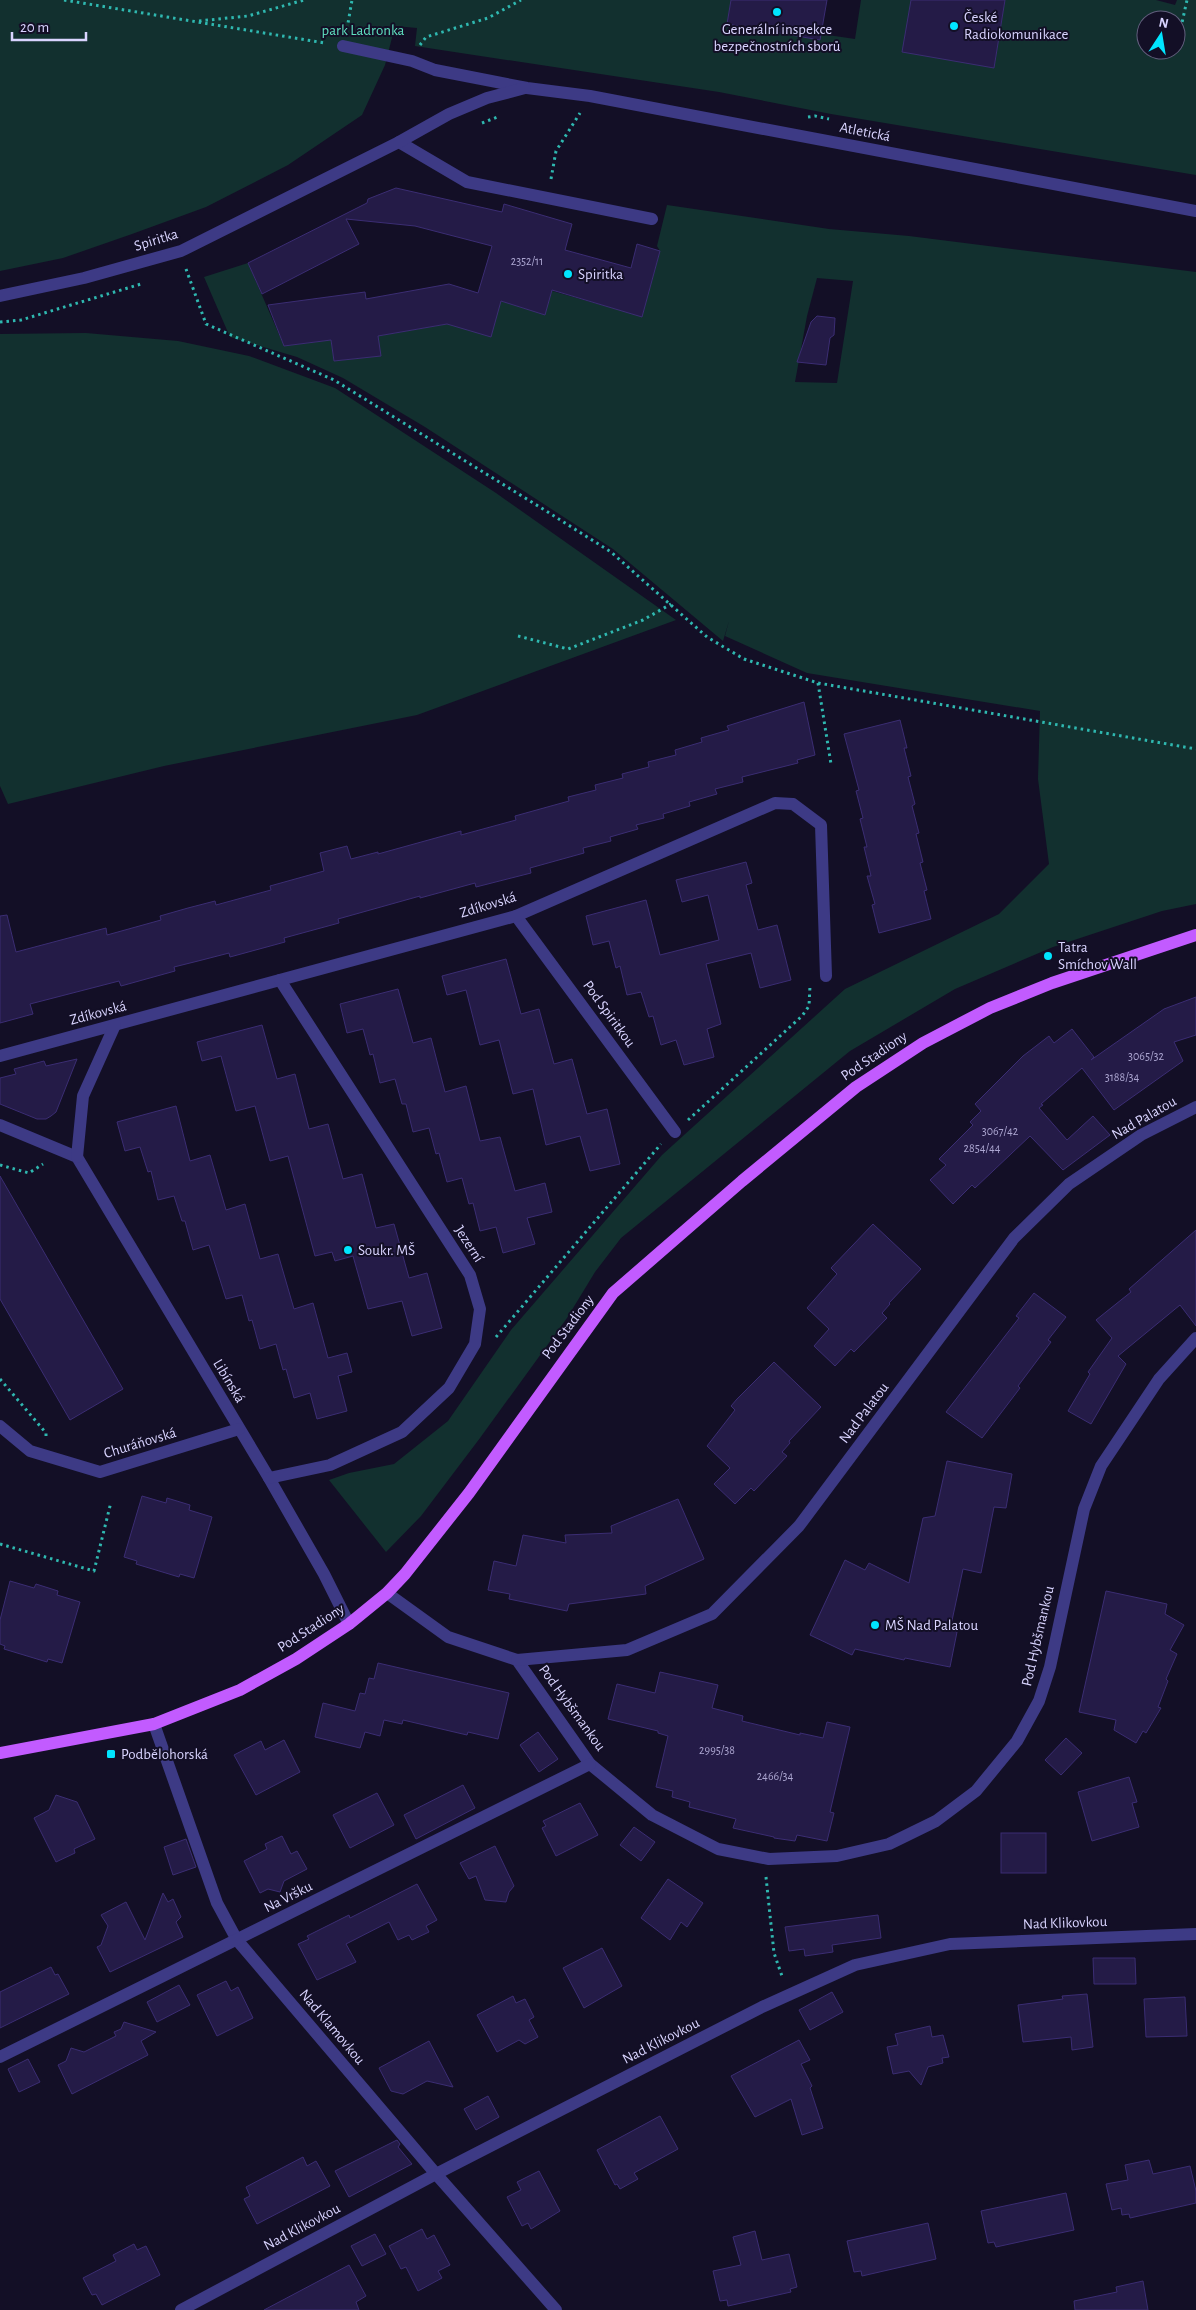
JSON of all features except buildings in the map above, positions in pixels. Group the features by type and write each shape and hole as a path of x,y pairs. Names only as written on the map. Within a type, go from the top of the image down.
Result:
{"main road":[{"name":"Pod Stadiony","path":"0,1753 154,1724 240,1690 296,1659 349,1624 387,1593 405,1574 469,1492 613,1293 742,1181 849,1093 923,1043 990,1008 1052,983 1196,935"}],"street":[{"name":"Atletická","path":"344,46 412,60 435,70 528,88 590,96 1196,211"},
{"name":"Spiritka","path":"0,296 84,278 181,251 399,142 449,114 486,98 528,88"},
{"path":"399,142 467,182 652,219"},
{"name":"Zdíkovská","path":"0,1056 516,916 775,803 793,804 821,825 826,976"},
{"name":"Pod Spiritkou","path":"516,916 676,1132"},
{"name":"Jezerní","path":"269,1478 330,1465 402,1432 449,1388 475,1344 480,1310 470,1275 280,980"},
{"path":"0,1125 77,1157 83,1096 115,1025"},
{"name":"Nad Palatou","path":"517,1660 626,1650 712,1614 799,1526 1014,1238 1069,1184 1141,1135 1196,1107"},
{"name":"Libínská","path":"77,1157 269,1478 324,1574 349,1624"},
{"name":"Pod Hybšmankou","path":"387,1593 448,1637 517,1660 590,1764 652,1815 718,1849 769,1859 837,1856 889,1844 936,1821 976,1791 1017,1741 1039,1700 1050,1667 1084,1509 1101,1466 1159,1379 1196,1338"},
{"name":"Churáňovská","path":"0,1426 30,1451 100,1472 239,1429"},
{"name":"Nad Klamovkou","path":"154,1724 217,1903 237,1940 436,2174 556,2310"},
{"name":"Na Vršku","path":"0,2057 590,1764"},
{"name":"Nad Klikovkou","path":"181,2310 436,2174 788,1995 855,1965 950,1944 1196,1934"}],"path":[{"path":"64,0 344,46 352,0"},
{"path":"193,21 248,16 304,0"},
{"path":"412,60 426,37 488,18 521,0"},
{"path":"547,197 556,151 590,96"},
{"path":"181,251 206,324 334,380 611,552 707,637 744,659 818,683 1196,749"},
{"path":"0,322 24,318"},
{"path":"518,636 568,649 643,620 671,604"},
{"path":"818,683 831,764"},
{"path":"494,1339 657,1147 676,1132 802,1016 809,1006 810,983"},
{"path":"0,1165 28,1174 44,1164"},
{"path":"0,1379 46,1433 43,1455"},
{"path":"0,1544 94,1571 111,1502"},
{"path":"766,1879 774,1953 788,1995"}],"green space":[{"name":"park Ladronka","path":"0,0 731,0 727,24 820,40 821,34 855,39 861,0 911,0 994,68 1005,0 1156,0 1175,5 1177,0 1196,0 1196,175 831,114 719,92 415,46 417,28 395,26 385,65 362,115 288,165 206,207 63,258 0,271"},
{"path":"667,205 829,229 909,236 1196,272 1196,904 1162,911 1053,947 955,989 850,1051 621,1238 595,1272 567,1318 480,1438 421,1516 386,1552 329,1480 349,1473 394,1464 448,1421 511,1330 662,1155 845,989 999,914 1049,864 1038,779 1040,711 807,673 725,636 729,621 723,641 613,549 425,427 343,378 297,357 230,337 204,277 248,263 284,346 331,340 334,361 380,356 378,336 447,324 501,301 545,314 552,291 641,316 660,251 657,246","holes":["817,278 853,281 837,383 795,382 807,316"]},
{"path":"86,333 178,341 249,356 335,388 496,493 676,620 417,715 164,766 8,804 0,786 0,334"}],"place":[{"name":"Generální inspekce bezpečnostních sborů","path":"777,12"},
{"name":"České Radiokomunikace","path":"954,26"},
{"name":"Spiritka","path":"568,274"},
{"name":"Tatra Smíchov Wall","path":"1048,956"},
{"name":"Soukr. MŠ","path":"348,1250"},
{"name":"MŠ Nad Palatou","path":"875,1625"},
{"name":"Podbělohorská","path":"111,1754"}]}
